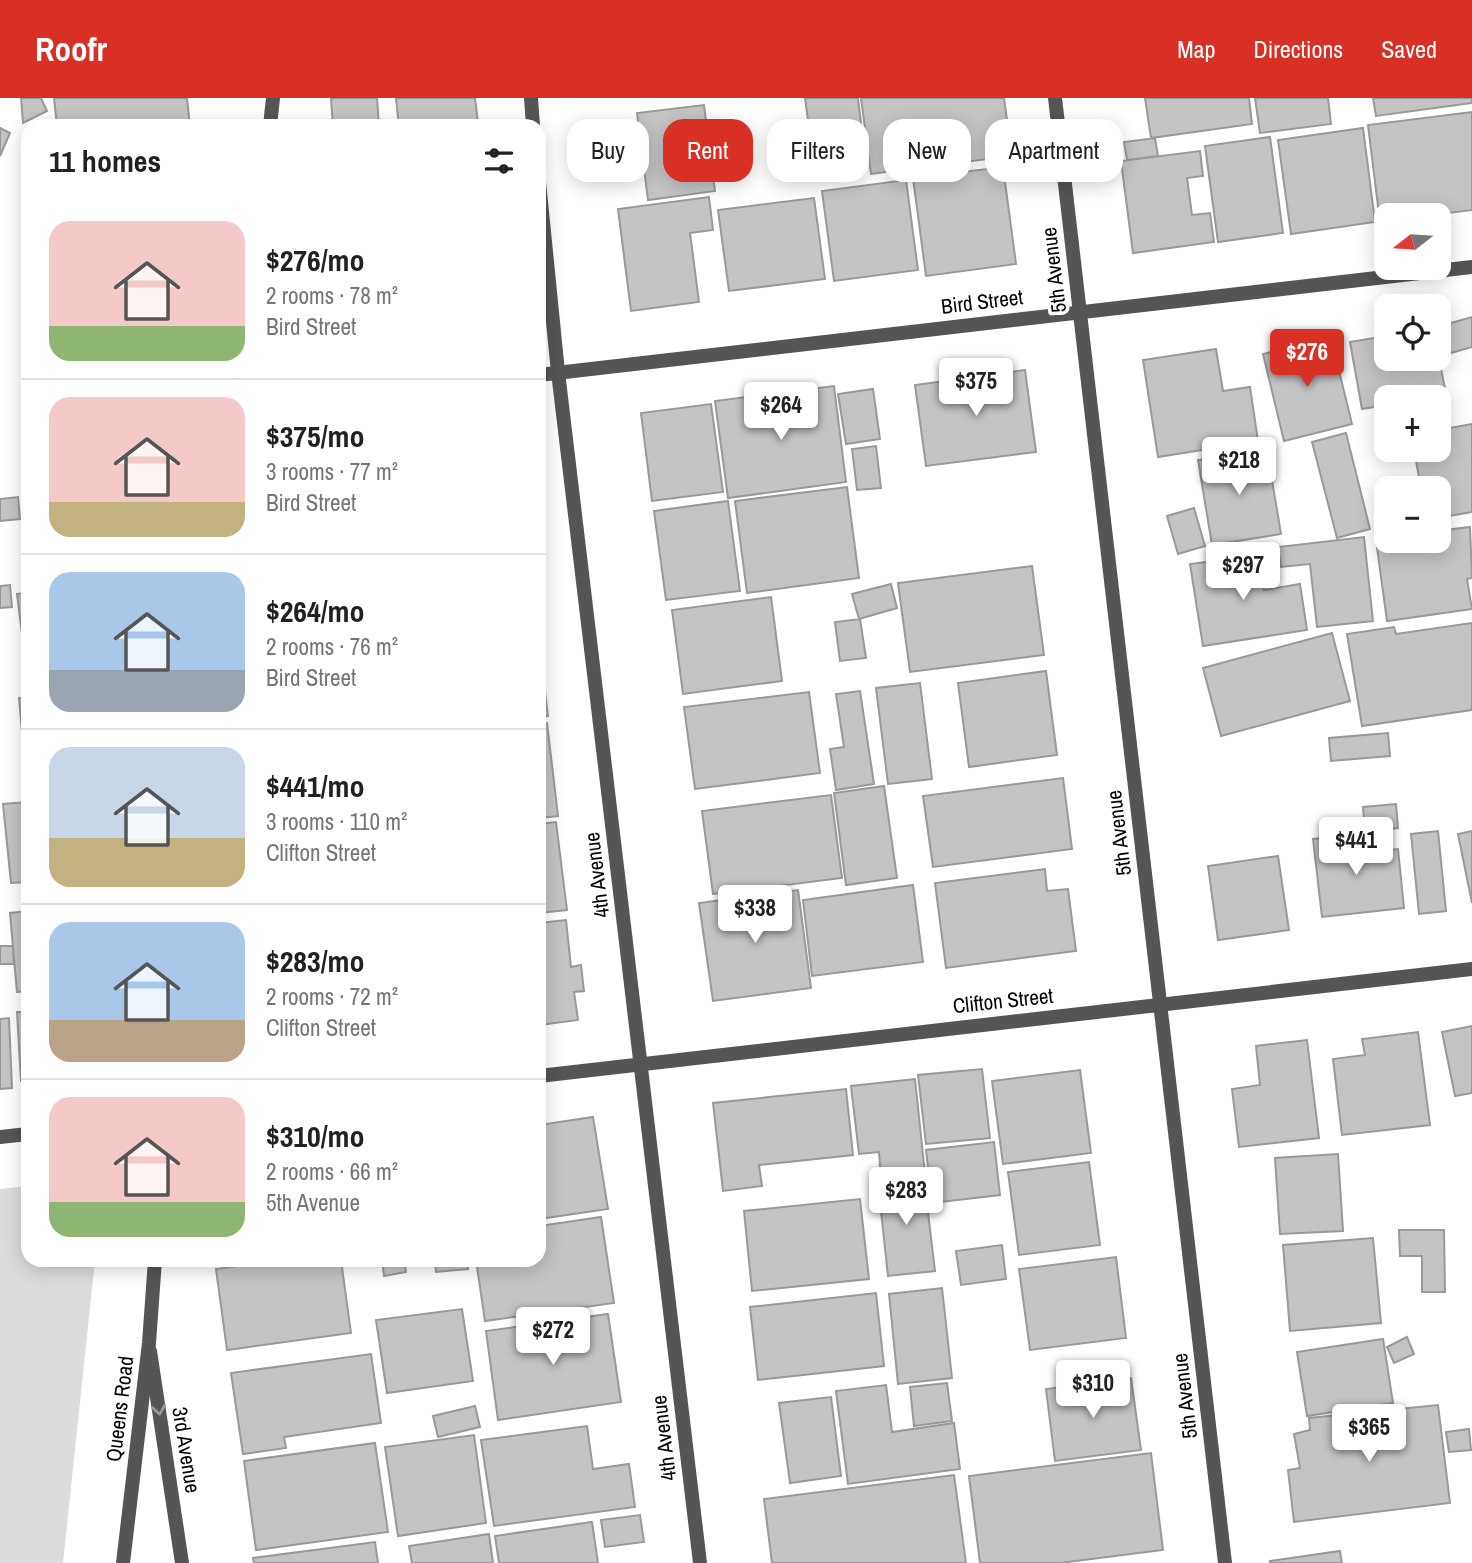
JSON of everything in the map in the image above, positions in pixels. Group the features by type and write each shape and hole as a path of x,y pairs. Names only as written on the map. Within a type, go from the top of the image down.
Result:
{"street":[{"path":"271,119 273,98"},
{"path":"531,98 532,119"},
{"name":"5th Avenue","path":"1055,98 1225,1563"},
{"name":"4th Avenue","path":"546,252 700,1563"},
{"name":"Bird Street","path":"546,373 1472,267"},
{"name":"Clifton Street","path":"546,1075 1472,969"},
{"path":"0,1137 21,1135"},
{"name":"Queens Road","path":"122,1563 149,1343 154,1267"},
{"name":"3rd Avenue","path":"149,1343 182,1563"}],"shaded area":[{"path":"21,1187 21,1267 94,1267 63,1563 0,1563 0,1189"}],"building":[{"path":"21,98 41,98 47,111 31,119 23,119"},
{"path":"54,98 187,98 189,119 56,119"},
{"path":"331,98 377,98 378,119 332,119"},
{"path":"396,98 475,98 478,119 398,119"},
{"path":"805,98 858,98 860,119 808,119"},
{"path":"861,98 1004,98 1007,119 985,119 985,159 971,161 971,119 883,119 883,172 871,174 869,119 864,119"},
{"path":"1145,98 1249,98 1252,124 1151,138"},
{"path":"1255,98 1328,98 1331,124 1260,133"},
{"path":"1373,98 1472,98 1472,103 1376,116"},
{"path":"704,105 706,119 663,119 663,182 714,182 715,191 648,200 646,182 649,182 649,119 638,119 637,113"},
{"path":"1472,112 1472,210 1451,213 1451,203 1378,203 1368,125"},
{"path":"0,128 10,133 0,156"},
{"path":"1363,128 1374,222 1291,234 1278,140"},
{"path":"1270,137 1283,233 1218,242 1205,146"},
{"path":"1155,138 1158,156 1127,160 1124,142"},
{"path":"1200,151 1203,176 1187,178 1192,215 1210,213 1214,242 1133,253 1123,161"},
{"path":"985,169 985,182 1005,182 1016,264 926,276 914,182 971,182 971,171"},
{"path":"906,182 918,270 834,281 822,191"},
{"path":"709,197 713,230 690,233 699,302 631,311 618,209"},
{"path":"814,198 825,279 729,291 718,210"},
{"path":"1472,317 1472,347 1451,353 1451,323"},
{"path":"1331,338 1352,424 1284,441 1263,354"},
{"path":"1374,338 1374,371 1442,371 1444,385 1374,385 1374,407 1362,409 1350,342"},
{"path":"1216,349 1223,391 1250,387 1258,441 1158,457 1143,360"},
{"path":"1025,370 1036,452 926,466 915,385"},
{"path":"834,386 846,482 728,498 715,401"},
{"path":"873,389 880,439 846,444 838,394"},
{"path":"711,404 723,492 652,501 641,413"},
{"path":"1472,424 1472,512 1451,516 1451,476 1419,476 1416,462 1451,462 1451,428"},
{"path":"1346,433 1370,529 1337,538 1312,442"},
{"path":"876,446 881,488 857,490 852,449"},
{"path":"1267,450 1281,534 1212,545 1198,460"},
{"path":"847,487 859,578 747,593 735,501"},
{"path":"18,497 20,519 0,521 0,499"},
{"path":"728,501 740,591 666,600 654,511"},
{"path":"1194,508 1205,546 1178,554 1167,516"},
{"path":"1470,527 1472,578 1467,579 1472,609 1387,621 1378,553 1451,553 1451,529"},
{"path":"1364,537 1373,621 1317,627 1310,564 1281,567 1278,547"},
{"path":"1259,555 1264,590 1300,584 1307,630 1203,646 1190,564"},
{"path":"1032,566 1044,655 910,672 898,583"},
{"path":"891,584 897,608 859,619 852,594"},
{"path":"10,585 12,607 0,608 0,586"},
{"path":"17,594 21,594 21,626"},
{"path":"771,597 782,681 683,694 672,610"},
{"path":"860,619 866,658 840,661 835,622"},
{"path":"1472,623 1472,710 1362,726 1347,634 1394,627 1396,634"},
{"path":"1332,633 1350,701 1221,736 1203,668"},
{"path":"1046,671 1057,755 969,767 958,683"},
{"path":"920,683 932,779 888,784 876,688"},
{"path":"860,691 874,784 836,790 830,749 844,747 836,694"},
{"path":"809,692 820,773 695,789 684,707"},
{"path":"546,723 558,816 546,817"},
{"path":"1388,733 1390,756 1331,761 1329,738"},
{"path":"1063,778 1072,849 933,867 923,796"},
{"path":"884,786 897,878 846,885 834,793"},
{"path":"831,795 842,878 713,894 702,811"},
{"path":"21,803 21,882 11,883 3,804"},
{"path":"1396,804 1398,828 1365,832 1363,807"},
{"path":"556,822 567,910 546,912 546,823"},
{"path":"1438,831 1446,911 1419,914 1411,834"},
{"path":"1472,831 1472,903 1458,834"},
{"path":"1361,834 1363,853 1398,849 1404,908 1322,917 1313,839"},
{"path":"1278,856 1289,930 1218,940 1208,866"},
{"path":"1045,869 1047,891 1068,889 1076,951 946,968 935,883"},
{"path":"913,885 923,962 812,976 803,900"},
{"path":"798,890 811,988 713,1001 699,903"},
{"path":"21,912 21,992 17,992 10,913"},
{"path":"566,920 571,967 581,965 584,991 574,992 578,1020 546,1024 546,922"},
{"path":"0,946 13,946 14,964 0,964"},
{"path":"17,1012 21,1012 21,1081"},
{"path":"9,1018 12,1088 0,1089 0,1019"},
{"path":"1472,1026 1472,1093 1455,1096 1442,1032"},
{"path":"1418,1032 1430,1125 1342,1135 1333,1059 1365,1055 1362,1039"},
{"path":"1307,1040 1319,1138 1239,1147 1232,1089 1260,1085 1256,1046"},
{"path":"982,1069 990,1138 926,1144 918,1075"},
{"path":"1080,1070 1091,1153 1003,1164 992,1081"},
{"path":"915,1079 925,1174 881,1179 879,1152 859,1154 851,1086"},
{"path":"846,1089 853,1155 759,1165 762,1186 723,1191 713,1103"},
{"path":"593,1117 608,1209 546,1218 546,1124"},
{"path":"994,1142 1000,1195 932,1203 926,1150"},
{"path":"1338,1154 1343,1231 1280,1234 1275,1158"},
{"path":"1089,1162 1100,1245 1019,1255 1008,1172"},
{"path":"924,1179 935,1271 888,1276 878,1183"},
{"path":"860,1199 869,1279 752,1291 744,1211"},
{"path":"601,1217 614,1303 485,1321 477,1267 546,1267 546,1225"},
{"path":"1399,1230 1444,1230 1445,1292 1422,1292 1422,1256 1400,1256"},
{"path":"1373,1238 1381,1323 1290,1331 1283,1245"},
{"path":"1002,1245 1006,1279 961,1285 956,1251"},
{"path":"1116,1257 1126,1338 1030,1350 1019,1269"},
{"path":"342,1267 351,1333 227,1350 216,1269"},
{"path":"383,1267 405,1267 406,1272 384,1276"},
{"path":"436,1267 468,1267 468,1269 436,1272"},
{"path":"942,1288 952,1378 898,1384 889,1294"},
{"path":"876,1293 884,1366 758,1380 750,1307"},
{"path":"462,1309 473,1381 387,1393 376,1320"},
{"path":"608,1314 621,1402 498,1420 486,1331"},
{"path":"1407,1337 1414,1354 1394,1363 1387,1347"},
{"path":"1383,1339 1393,1403 1307,1416 1297,1352"},
{"path":"371,1354 381,1423 284,1437 286,1448 243,1454 231,1373"},
{"path":"1131,1378 1141,1450 1055,1461 1046,1389"},
{"path":"947,1383 952,1421 914,1426 910,1387"},
{"path":"886,1385 892,1432 954,1423 960,1469 848,1484 836,1391"},
{"path":"831,1397 841,1476 790,1483 779,1403"},
{"path":"1438,1405 1450,1503 1294,1522 1288,1470 1300,1468 1294,1434 1310,1430 1309,1418"},
{"path":"475,1406 480,1427 438,1437 433,1416"},
{"path":"587,1426 593,1469 629,1464 635,1507 494,1526 481,1440"},
{"path":"1469,1429 1471,1450 1449,1452 1446,1432"},
{"path":"474,1435 486,1523 398,1536 385,1447"},
{"path":"375,1443 388,1532 256,1550 244,1461"},
{"path":"1151,1453 1163,1550 1060,1563 980,1563 969,1476"},
{"path":"954,1475 966,1563 772,1563 764,1499"},
{"path":"640,1515 644,1542 605,1547 601,1520"},
{"path":"592,1522 598,1563 499,1563 495,1536"},
{"path":"489,1534 493,1563 412,1563 409,1546"},
{"path":"375,1542 378,1563 254,1563 253,1558"},
{"path":"1340,1551 1342,1563 1270,1563 1270,1561"}]}
